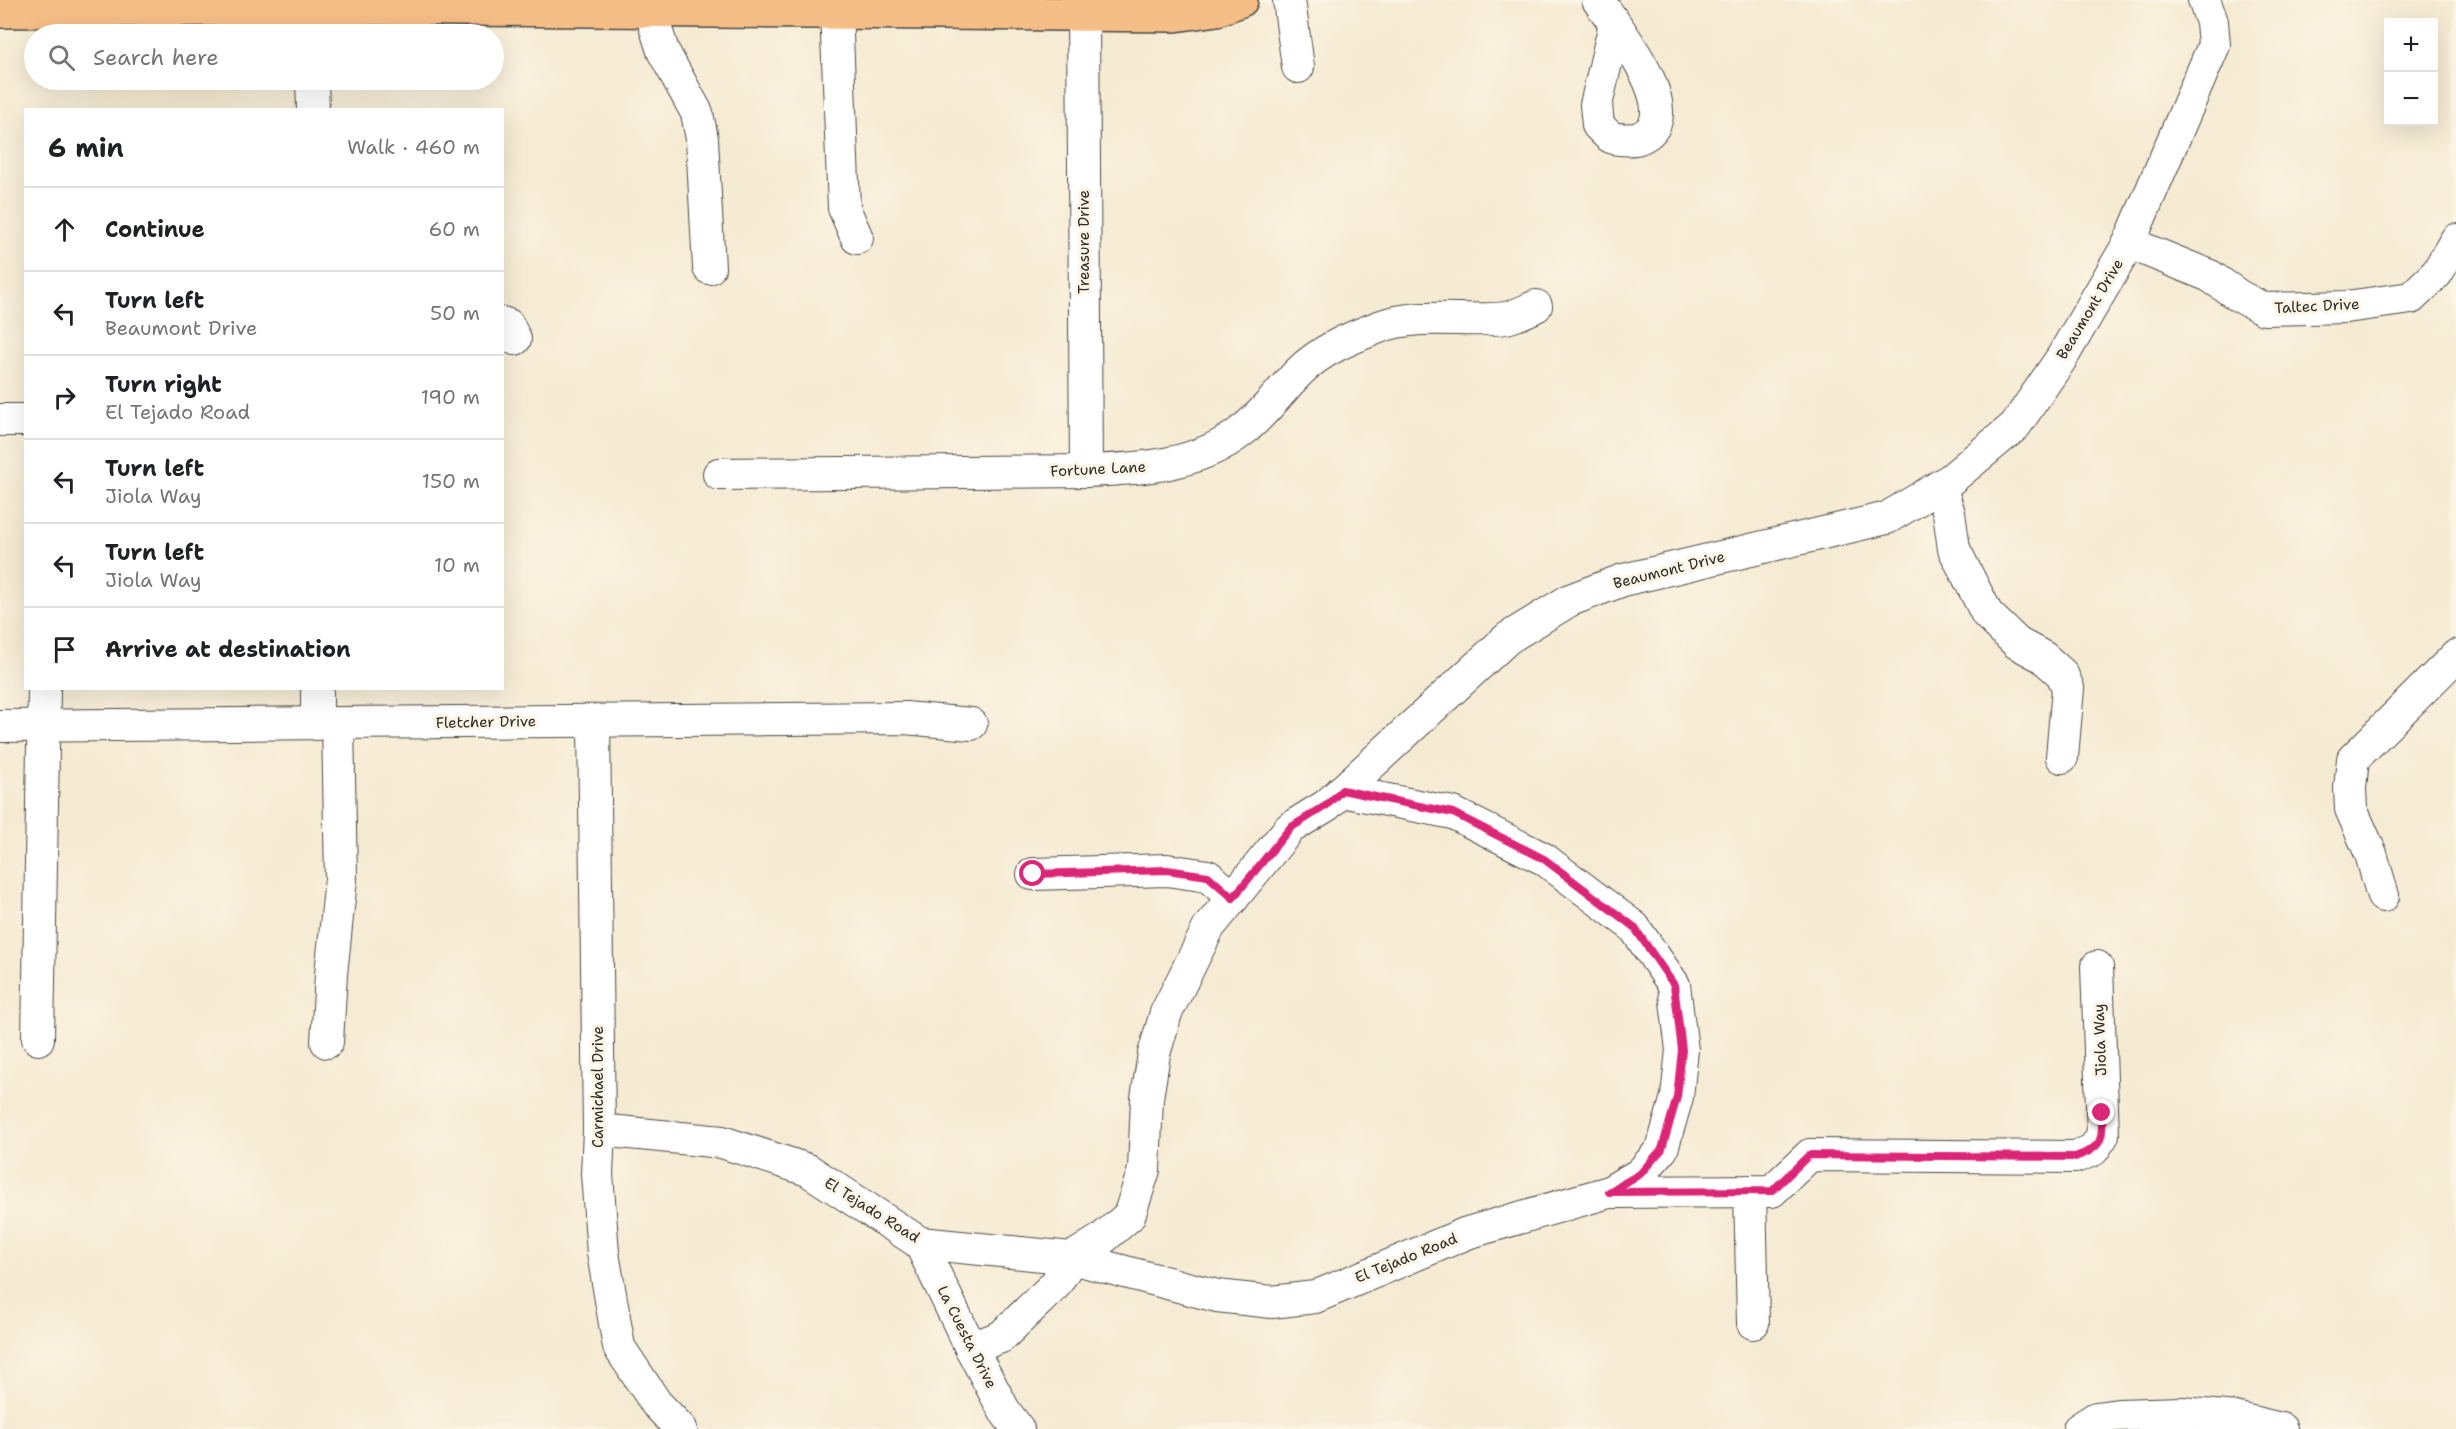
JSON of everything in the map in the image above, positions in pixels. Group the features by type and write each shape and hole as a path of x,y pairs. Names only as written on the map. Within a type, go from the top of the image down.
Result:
{"main road":[{"path":"0,11 310,22 650,10 1175,15 1217,9 1241,0"}],"street":[{"path":"1289,0 1298,67"},
{"name":"Beaumont Drive","path":"1072,1258 1102,1239 1129,1216 1144,1170 1147,1098 1154,1054 1166,1013 1209,927 1290,828 1327,805 1508,638 1570,600 1623,580 1887,518 1940,486 2015,426 2061,359 2129,243 2214,45 2212,22 2204,0"},
{"path":"650,10 663,51 697,113 702,139 710,268"},
{"path":"836,10 844,208 857,238"},
{"name":"Treasure Drive","path":"1083,13 1086,471"},
{"path":"312,90 313,108"},
{"name":"Taltec Drive","path":"2129,243 2210,276 2239,296 2264,309 2346,307 2411,298 2437,273 2456,240"},
{"name":"Fortune Lane","path":"719,474 1086,471 1136,469 1177,462 1221,445 1260,416 1301,370 1338,344 1383,326 1445,319 1508,318 1536,306"},
{"path":"0,420 24,420"},
{"path":"1940,486 1949,513 1954,549 1987,614 2017,644 2043,657 2062,674 2068,688 2062,757"},
{"path":"2383,896 2371,854 2351,809 2350,788 2353,759 2450,672"},
{"path":"38,1039 44,690"},
{"path":"318,690 327,724 341,879 331,974 327,1042"},
{"name":"Fletcher Drive","path":"0,726 905,718 971,724"},
{"name":"Carmichael Drive","path":"594,721 599,1130 597,1174 603,1253 619,1347 656,1403 681,1429"},
{"name":"El Tejado Road","path":"599,1130 722,1142 808,1170 920,1243 1072,1258 1217,1296 1272,1302 1315,1297 1467,1233 1609,1192 1640,1174 1662,1149 1677,1097 1682,1050 1674,985 1634,927 1544,859 1453,813 1342,790"},
{"path":"1033,874 1167,870 1208,876 1233,898"},
{"name":"Jiola Way","path":"1609,1192 1772,1191 1809,1155 2075,1157 2093,1150 2103,1135 2097,967"},
{"path":"1750,1191 1753,1323"},
{"name":"La Cuesta Drive","path":"920,1243 971,1348 1004,1410 1018,1429"},
{"path":"971,1348 1001,1337 1055,1285 1072,1258"},
{"path":"2079,1429 2096,1418 2182,1413 2235,1418 2281,1429"}],"route":[{"path":"1033,874 1167,870 1208,876 1233,898 1290,828 1327,805 1342,790 1453,813 1544,859 1634,927 1674,985 1682,1050 1677,1097 1662,1149 1640,1174 1609,1192 1772,1191 1809,1155 1967,1158 2075,1157 2093,1150 2103,1135 2102,1113"}]}
